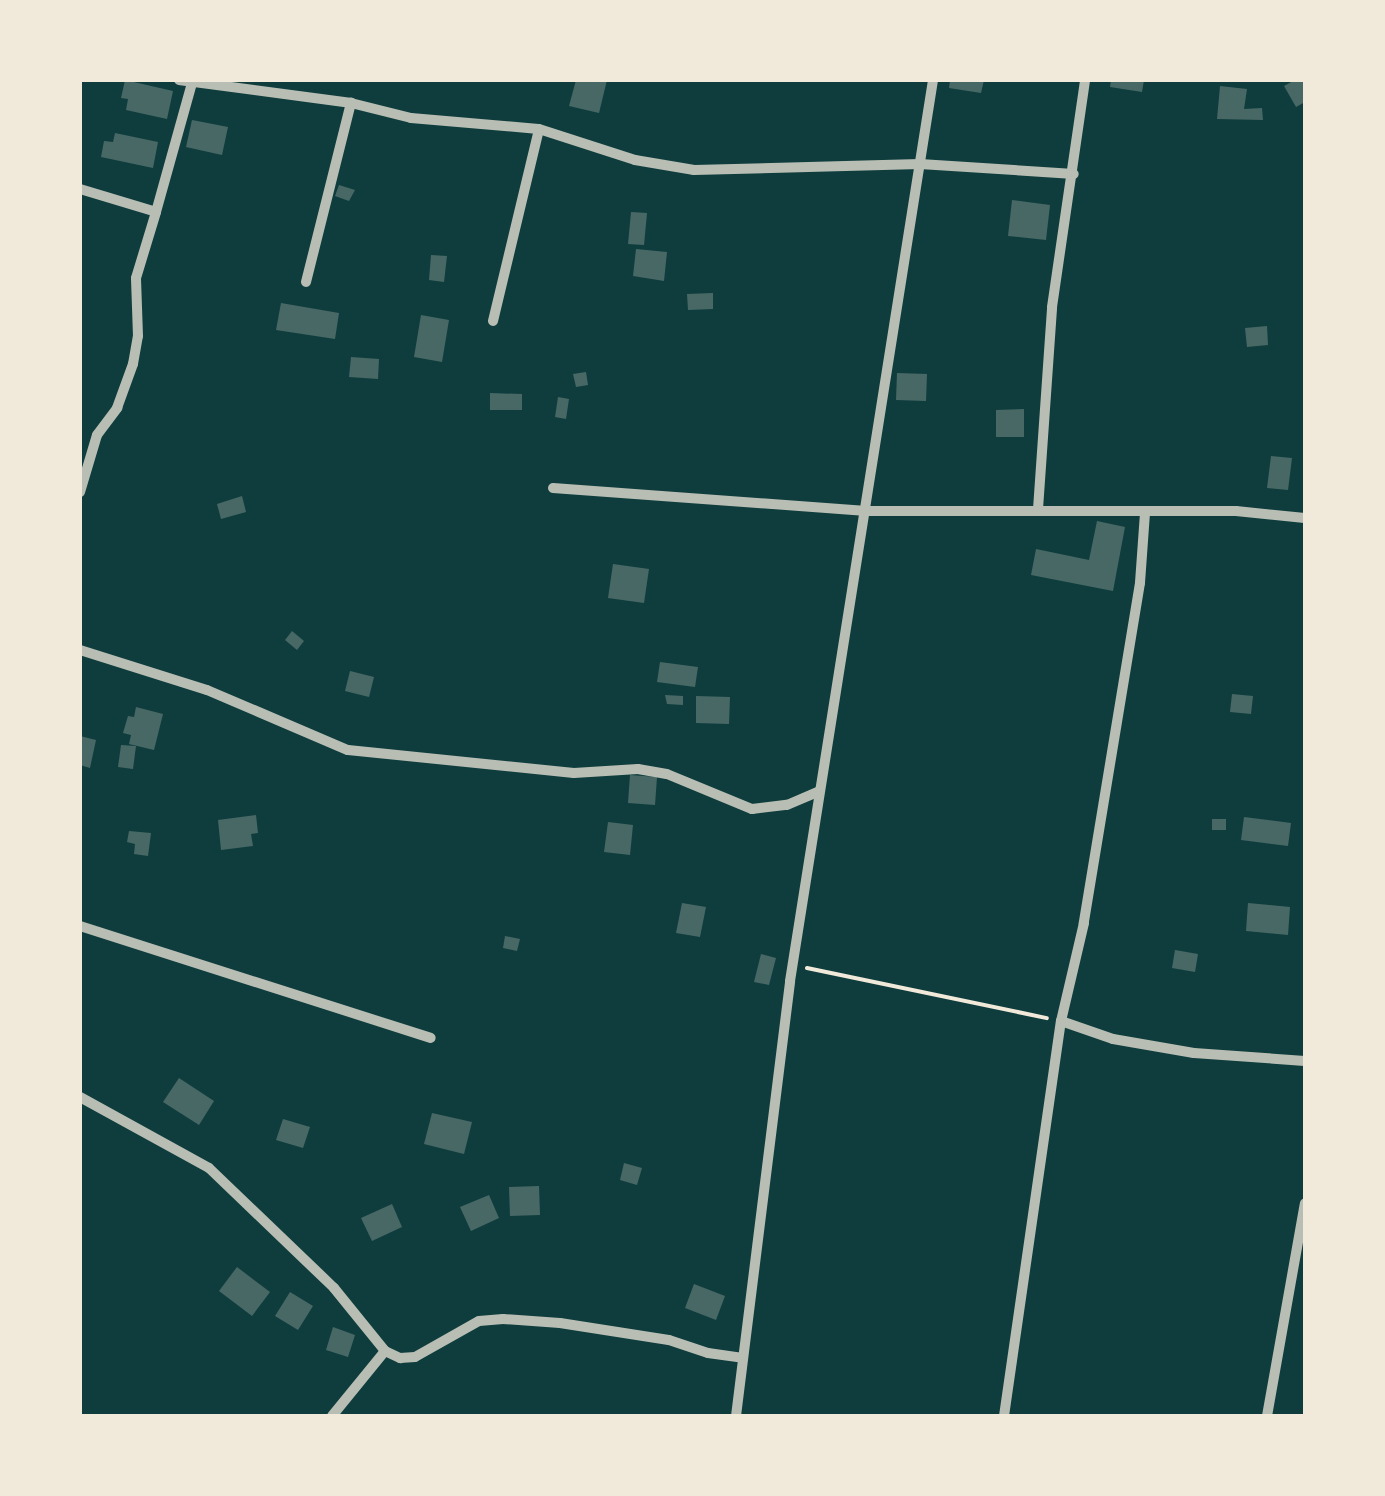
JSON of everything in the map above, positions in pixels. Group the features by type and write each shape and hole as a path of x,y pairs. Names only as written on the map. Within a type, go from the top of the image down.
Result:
{"street":[{"path":"178,80 351,103 411,118 539,129 635,160 694,170 920,164 1074,174"},
{"path":"736,1416 792,966 933,80"},
{"path":"1038,509 1052,307 1085,80"},
{"path":"80,492 97,435 117,408 133,364 138,336 136,278 192,83"},
{"path":"306,282 351,103"},
{"path":"493,320 539,129"},
{"path":"80,189 156,212"},
{"path":"553,488 863,510 1236,511 1305,518"},
{"path":"1004,1416 1061,1021 1084,922 1140,583 1146,513"},
{"path":"80,650 207,690 348,750 574,773 638,768 666,774 752,809 786,805 818,792"},
{"path":"80,926 431,1038"},
{"path":"1061,1021 1113,1039 1194,1052 1305,1061"},
{"path":"80,1097 209,1168 334,1288 385,1352 400,1358 415,1357 479,1321 503,1319 560,1322 670,1340 708,1354 743,1358"},
{"path":"1267,1416 1305,1204"},
{"path":"332,1416 385,1352"}],"path":[{"path":"792,966 1061,1021"}],"building":[{"path":"125,80 173,91 167,119 126,110 128,99 121,98"},
{"path":"576,80 607,80 599,113 569,106"},
{"path":"950,80 984,80 981,93 949,88"},
{"path":"1111,80 1144,80 1142,92 1110,87"},
{"path":"1305,80 1305,102 1296,107 1284,86"},
{"path":"1220,86 1247,89 1244,109 1262,108 1263,120 1217,119"},
{"path":"192,120 228,127 222,155 186,147"},
{"path":"115,133 158,142 153,168 101,157 104,141 113,142"},
{"path":"339,185 355,190 349,201 335,196"},
{"path":"1012,200 1050,205 1046,240 1008,236"},
{"path":"631,212 647,213 644,245 628,244"},
{"path":"636,249 667,252 664,281 633,276"},
{"path":"431,255 447,256 444,282 429,280"},
{"path":"713,293 713,309 688,310 687,294"},
{"path":"281,303 339,313 335,339 276,330"},
{"path":"421,315 449,320 442,362 414,357"},
{"path":"1267,326 1268,345 1247,347 1245,328"},
{"path":"351,357 379,359 378,379 349,377"},
{"path":"586,372 588,385 576,387 573,374"},
{"path":"897,373 927,374 926,401 896,400"},
{"path":"490,393 522,394 522,410 490,410"},
{"path":"558,397 569,399 566,419 555,417"},
{"path":"1024,409 1024,437 996,437 996,410"},
{"path":"1271,456 1292,458 1288,490 1267,488"},
{"path":"242,496 246,512 221,519 217,504"},
{"path":"1097,521 1125,527 1113,591 1031,575 1036,549 1089,560"},
{"path":"613,564 649,569 644,603 608,598"},
{"path":"292,631 304,641 297,650 285,640"},
{"path":"660,662 698,667 695,687 657,682"},
{"path":"350,671 374,677 369,697 345,691"},
{"path":"1232,694 1253,696 1251,714 1230,712"},
{"path":"665,695 683,696 683,705 667,704"},
{"path":"696,696 730,697 729,724 696,723"},
{"path":"136,707 163,714 154,750 129,744 131,735 123,733 128,716 134,717"},
{"path":"80,736 96,740 90,768 80,765"},
{"path":"121,745 136,746 133,769 118,767"},
{"path":"630,775 657,777 655,805 628,803"},
{"path":"256,815 258,833 251,834 253,846 221,850 218,820"},
{"path":"1244,817 1291,823 1288,846 1241,840"},
{"path":"1212,819 1226,819 1226,830 1212,830"},
{"path":"608,822 633,825 630,855 604,852"},
{"path":"129,831 151,833 148,856 134,854 135,844 127,842"},
{"path":"682,903 706,907 700,937 676,933"},
{"path":"1248,903 1290,907 1288,935 1246,931"},
{"path":"505,936 520,939 517,951 503,948"},
{"path":"1175,950 1198,954 1195,972 1172,968"},
{"path":"761,954 776,958 769,985 754,982"},
{"path":"179,1078 214,1101 199,1125 163,1102"},
{"path":"432,1113 472,1122 464,1154 424,1144"},
{"path":"283,1119 310,1127 303,1148 276,1140"},
{"path":"624,1163 642,1168 637,1185 620,1180"},
{"path":"539,1186 540,1215 510,1216 509,1187"},
{"path":"489,1195 499,1218 471,1231 460,1207"},
{"path":"392,1204 402,1227 372,1241 361,1218"},
{"path":"237,1267 270,1292 252,1316 219,1291"},
{"path":"694,1284 725,1296 716,1320 685,1308"},
{"path":"290,1292 313,1306 298,1330 275,1316"},
{"path":"333,1327 355,1335 348,1357 326,1350"}]}
